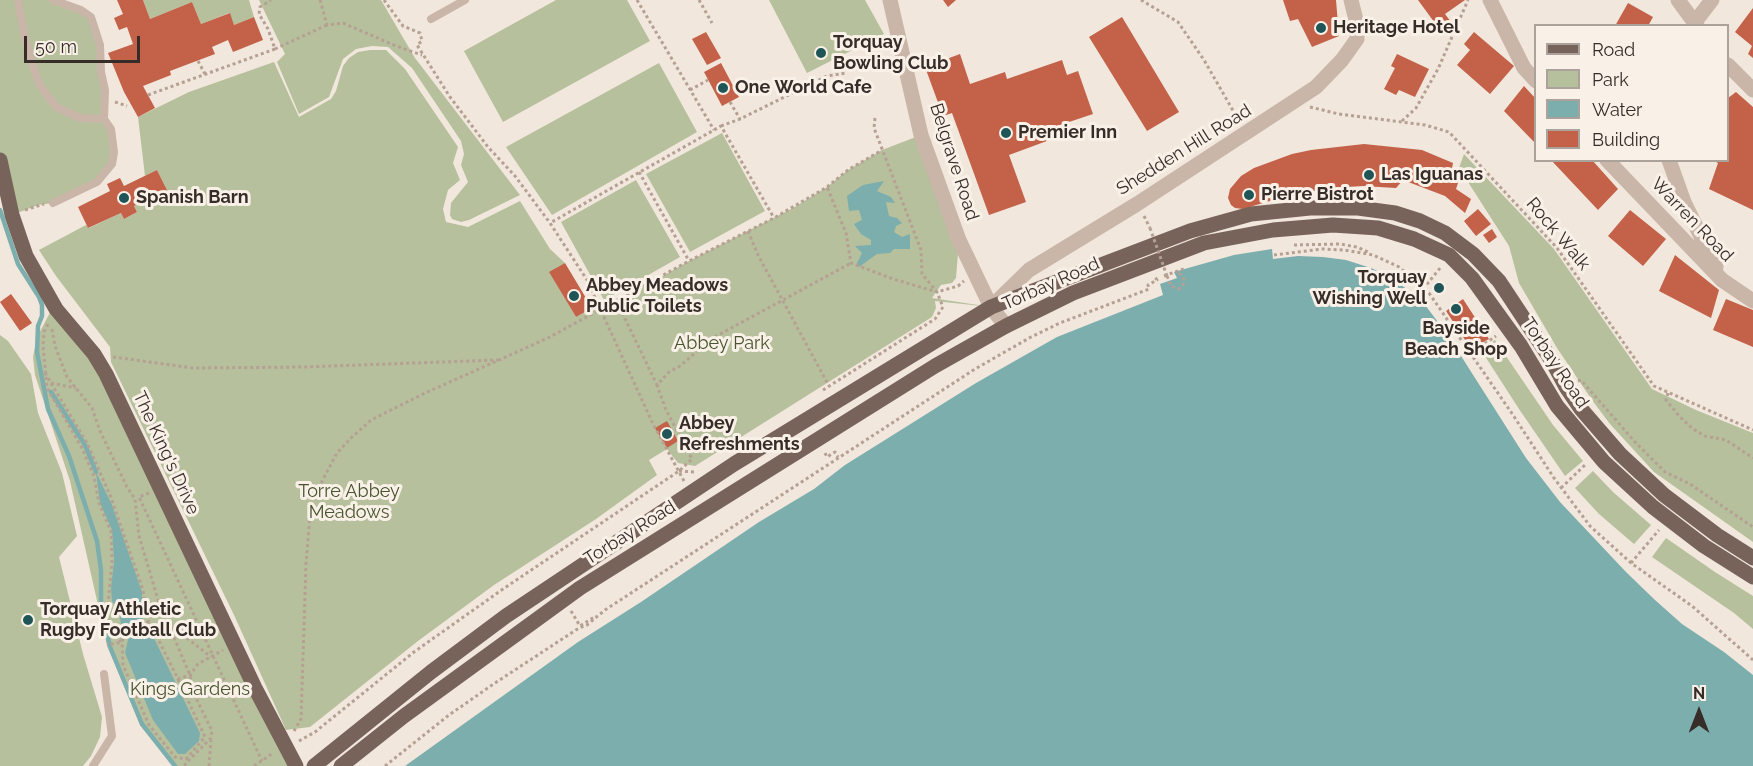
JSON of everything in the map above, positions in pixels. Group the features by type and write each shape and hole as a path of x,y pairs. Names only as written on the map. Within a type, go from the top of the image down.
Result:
{"main road":[{"name":"The King's Drive","path":"0,160 12,215 26,256 54,305 94,354 106,374 255,688 281,749 296,766"},
{"name":"Torbay Road","path":"314,766 430,672 506,616 691,492 822,409 991,307 1190,231 1251,214 1310,208 1358,208 1395,213 1420,221 1445,233 1473,254 1499,281 1581,409 1620,454 1664,495 1717,535 1753,558"},
{"name":"Torbay Road","path":"340,766 404,716 564,599 935,366 1006,326 1073,293 1204,243 1273,230 1333,225 1378,228 1414,239 1449,255 1472,278 1509,328 1557,406 1597,453 1653,507 1704,546 1753,577"}],"street":[{"name":"Belgrave Road","path":"890,0 921,135 959,240 991,307 1006,326"},
{"name":"Shedden Hill Road","path":"991,307 1029,270 1246,134 1316,87 1342,60 1357,39 1357,24 1351,0"},
{"path":"1490,0 1524,68 1534,79"},
{"path":"1678,0 1696,24 1712,0"},
{"path":"1729,65 1753,89"},
{"name":"Warren Road","path":"1609,162 1722,280 1753,301"},
{"path":"1670,162 1684,202 1722,280"}],"lane":[{"path":"18,0 25,39 39,84 48,97 58,108 80,118 104,119"},
{"path":"53,0 81,10 91,17 100,45 101,72 105,90 104,119 111,129 114,152 112,164 97,182 53,203"},
{"path":"431,19 465,0"},
{"path":"93,766 112,736 104,674"}],"path":[{"path":"271,0 260,7 259,14 268,28 275,49"},
{"path":"320,0 327,25"},
{"path":"384,0 403,26 420,33 422,41 417,45 423,55 469,122 515,176 550,223 587,280 653,424 691,492"},
{"path":"637,0 714,130"},
{"path":"699,0 712,23"},
{"path":"1141,0 1178,22 1204,60 1246,134"},
{"path":"1401,122 1416,108 1438,69 1468,0"},
{"path":"148,95 275,49 327,25 343,23 423,55"},
{"path":"198,61 205,74"},
{"path":"550,223 721,126 827,76 846,73"},
{"path":"690,90 708,80"},
{"path":"730,102 740,119"},
{"name":"Rock Walk","path":"1312,108 1425,124 1449,132 1557,248 1654,386 1753,430"},
{"path":"820,392 935,319 943,307 937,292 922,274 921,250 874,128 875,118"},
{"path":"721,126 774,218"},
{"path":"281,749 301,719 306,564 310,515 320,485 337,453 371,420 548,338 602,310 689,261 774,218 827,187 848,170 882,150"},
{"path":"639,172 689,261"},
{"path":"827,187 846,233 851,263"},
{"path":"12,215 38,205 53,203"},
{"path":"1150,228 1166,276 1171,286 1179,288 1183,285 1184,280 1182,275 1175,273"},
{"path":"748,231 829,386"},
{"path":"1290,245 1340,244 1357,247 1399,267 1429,293 1561,488 1590,526 1631,562 1692,606 1753,659"},
{"path":"1274,255 1322,249 1344,250 1376,256"},
{"path":"1424,289 1449,255"},
{"path":"657,385 669,372 680,366 711,339 851,263 937,292 958,286 975,273"},
{"path":"1166,276 1192,265"},
{"path":"564,599 580,626 975,369 1031,337 1090,310 1149,289 1148,285"},
{"path":"254,766 315,732 414,652 494,595 680,471 692,459 666,410 657,385 617,302"},
{"path":"122,642 110,630 107,616 112,561 111,531 99,503 94,476 82,448 47,388 44,332 50,319 59,358 67,377 92,408 127,487 137,498 262,761"},
{"path":"1470,354 1509,328"},
{"path":"94,354 193,368 304,367 498,360"},
{"path":"45,373 87,442 110,495 143,590 148,625 156,635 205,737 186,759 175,757 149,725 123,665 122,642 125,632 148,625"},
{"path":"1566,387 1581,380 1635,442 1665,472 1690,484 1753,527"},
{"path":"51,383 77,388"},
{"path":"1668,393 1666,400 1693,429 1705,436 1726,440 1753,458"},
{"path":"827,457 836,452 838,457"},
{"path":"1561,488 1597,453"},
{"path":"680,471 694,472"},
{"path":"137,498 149,493"},
{"path":"137,498 139,537 158,600 190,675 195,696 212,731 209,766"},
{"path":"1631,562 1669,519"},
{"path":"148,625 158,600"},
{"path":"385,766 449,715 569,634 587,625 605,610"},
{"path":"167,623 212,657"},
{"path":"109,644 122,642"},
{"path":"178,679 190,675 198,664 225,650"},
{"path":"186,766 185,764 211,738"}],"green space":[{"path":"0,0 53,0 81,10 96,29 104,119 111,129 112,164 97,182 53,203 38,205 12,215 0,160"},
{"path":"143,0 249,0 254,17 234,25 229,13 201,24 192,2 150,19"},
{"path":"259,0 381,0 415,58 520,195 469,220 461,222 452,219 451,203 468,182 461,165 464,154 461,141 412,68 388,47 372,46 356,49 343,59 329,97 299,114 277,62 285,54"},
{"path":"556,0 627,0 650,41 503,122 464,51"},
{"name":"Torquay Bowling Club","path":"769,0 865,0 884,34 807,73"},
{"path":"386,50 405,69 458,147 453,163 460,180 448,190 443,209 446,222 468,227 520,201 550,249 565,263 550,273 576,317 599,304 602,310 689,261 793,208 827,187 848,170 882,150 921,135 959,240 956,278 952,283 941,285 932,298 991,307 935,301 936,308 932,317 695,466 678,463 667,449 649,460 657,475 596,519 494,585 418,641 310,727 286,730 234,615 111,362 110,347 39,250 86,225 89,228 121,213 124,219 137,212 134,206 167,190 157,170 145,176 138,117 189,92 274,62 299,117 331,99 336,91 343,66 349,58 358,52"},
{"path":"659,63 697,132 552,215 506,147"},
{"path":"722,133 765,211 690,252 646,174"},
{"path":"1464,154 1554,249 1652,389 1753,433 1753,542 1654,472 1610,424 1592,400 1557,348 1519,283 1509,246 1459,168"},
{"path":"636,180 680,257 604,300 561,222"},
{"name":"Kings Gardens","path":"54,305 94,354 296,766 176,766 140,725 107,645 70,481 35,375 33,357 37,337"},
{"path":"0,335 8,341 31,374 38,413 62,473 77,536 59,557 83,654 102,717 100,737 91,756 83,766 0,766"},
{"path":"1495,340 1553,425 1583,461 1565,476 1481,350"},
{"path":"1593,471 1651,525 1634,544 1599,514 1575,488"},
{"path":"1666,538 1753,596 1753,629 1734,613 1652,557"}],"water":[{"path":"884,181 877,191 891,197 895,203 886,202 889,216 897,218 902,223 896,226 894,232 902,237 910,234 910,249 894,249 890,253 877,254 859,267 857,263 862,253 855,246 871,245 871,240 861,234 854,224 862,220 859,210 849,211 847,196 863,185"},
{"path":"1272,249 1273,259 1298,256 1323,257 1346,260 1371,268 1391,277 1422,301 1447,334 1526,458 1560,502 1655,600 1682,624 1753,675 1753,766 405,766 578,642 759,522 814,489 845,465 976,383 1057,337 1163,295 1160,284 1177,278 1174,272 1234,255"},
{"path":"96,472 112,505 142,592 143,619 136,626 136,631 146,631 154,638 200,733 199,741 185,754 178,754 153,720 125,653 130,631 121,624 119,611 112,601 114,561 112,530 100,503"}],"building":[{"path":"117,0 143,0 150,19 192,2 201,24 230,13 234,25 254,17 263,40 233,52 228,40 212,47 215,54 170,71 171,75 143,86 155,108 138,117 124,92 108,53 133,44 127,27 119,30 114,18 123,14"},
{"path":"943,0 956,0 948,7"},
{"name":"Heritage Hotel","path":"1283,0 1336,0 1339,36 1312,47 1298,19 1290,21"},
{"path":"1418,0 1465,0 1445,14 1451,22 1440,30"},
{"path":"1628,3 1653,17 1649,24 1616,24"},
{"path":"1753,8 1753,58 1748,54 1752,46 1735,32"},
{"path":"1122,17 1179,112 1147,131 1089,37"},
{"path":"706,32 721,58 707,65 692,39"},
{"path":"1474,32 1514,66 1490,94 1457,65 1470,50 1464,44"},
{"name":"Premier Inn","path":"960,54 970,84 1005,72 1007,79 1062,60 1067,75 1078,71 1093,114 1051,128 1055,138 1009,155 1026,202 989,215 952,113 943,116 925,67"},
{"path":"1397,54 1429,69 1415,97 1399,90 1396,95 1384,89 1395,68 1391,66"},
{"name":"One World Cafe","path":"721,63 739,97 722,106 704,72"},
{"path":"1524,86 1534,97 1534,142 1504,111"},
{"path":"1736,92 1753,107 1753,210 1709,189 1718,163 1716,162 1729,162 1729,97"},
{"path":"1364,144 1422,150 1453,163 1451,174 1460,177 1456,189 1471,199 1465,213 1445,196 1403,180 1396,188 1363,186 1329,188 1283,197 1243,209 1235,208 1228,198 1230,189 1241,176 1254,168 1292,154"},
{"path":"1553,162 1594,162 1618,189 1598,210"},
{"name":"Spanish Barn","path":"157,170 167,190 134,206 137,212 124,219 121,213 88,228 78,207 110,191 107,184 120,178 124,186"},
{"path":"1478,209 1491,224 1476,236 1464,221"},
{"path":"1630,210 1666,239 1643,266 1608,236"},
{"path":"1492,229 1497,237 1489,243 1483,235"},
{"path":"1675,255 1719,290 1711,318 1659,291"},
{"name":"Abbey Meadows Public Toilets","path":"565,263 592,308 576,317 549,272"},
{"path":"11,294 32,323 20,331 0,302"},
{"path":"1463,299 1489,339 1471,349 1446,311"},
{"path":"1726,299 1753,310 1753,347 1713,330"},
{"name":"Abbey Refreshments","path":"667,421 678,441 667,448 655,428"}],"waterway":[{"path":"0,210 18,264 42,305 37,352 48,409 69,456 97,541 101,570 101,605 110,647 142,724 175,766"},
{"path":"51,392 85,445 96,472"}],"place":[{"name":"Heritage Hotel","path":"1321,28"},
{"name":"Torquay Bowling Club","path":"821,53"},
{"name":"One World Cafe","path":"723,88"},
{"name":"Premier Inn","path":"1006,133"},
{"name":"Las Iguanas","path":"1369,175"},
{"name":"Pierre Bistrot","path":"1249,195"},
{"name":"Spanish Barn","path":"124,198"},
{"name":"Torquay Wishing Well","path":"1439,288"},
{"name":"Abbey Meadows Public Toilets","path":"574,296"},
{"name":"Bayside Beach Shop","path":"1456,309"},
{"name":"Abbey Refreshments","path":"667,434"},
{"name":"Torquay Athletic Rugby Football Club","path":"28,620"}],"park label":[{"name":"Abbey Park","path":"722,344"},
{"name":"Torre Abbey Meadows","path":"349,502"}]}
